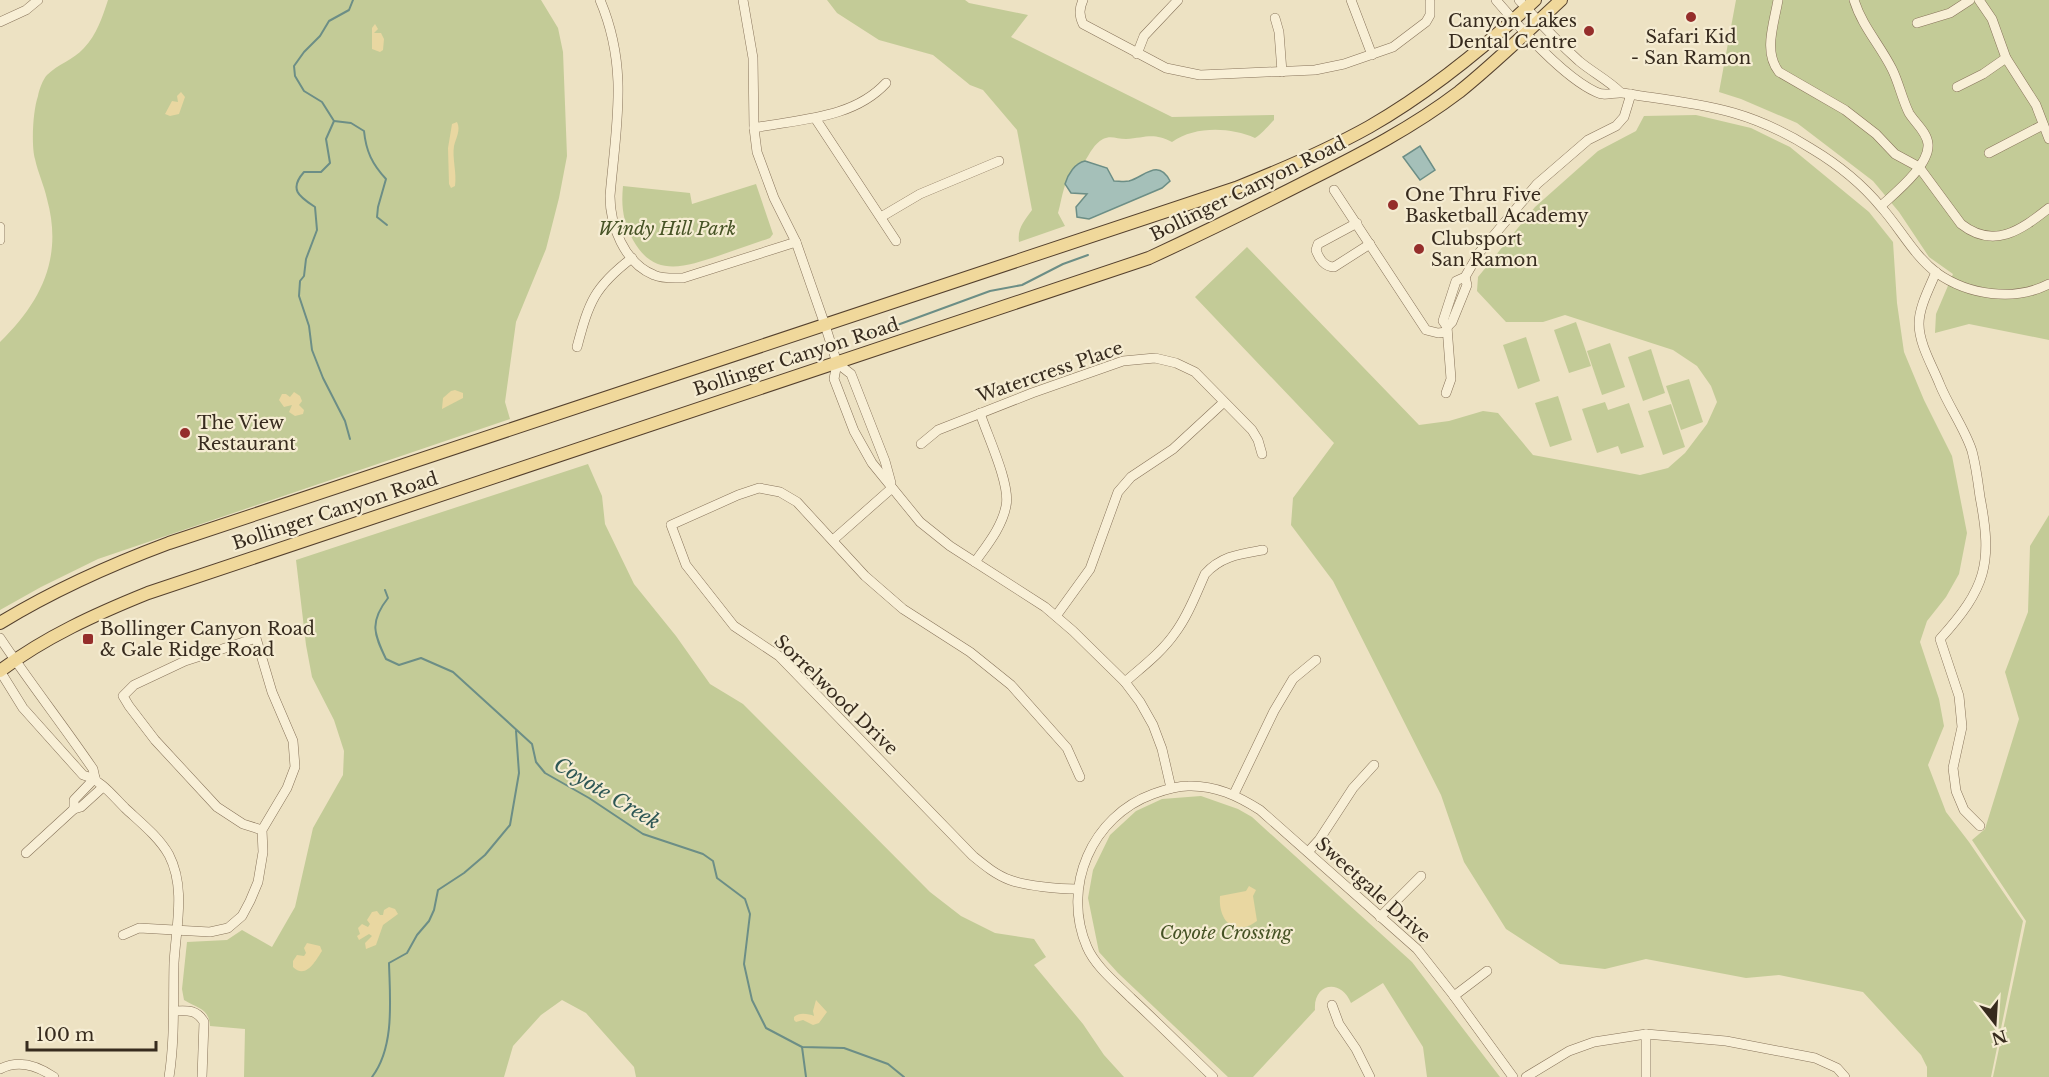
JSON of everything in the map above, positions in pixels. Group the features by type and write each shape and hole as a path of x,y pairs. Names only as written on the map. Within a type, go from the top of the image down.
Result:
{"main road":[{"name":"Bollinger Canyon Road","path":"0,671 50,638 100,613 148,593 1149,258 1377,145 1417,121 1459,92 1562,0"},
{"name":"Bollinger Canyon Road","path":"0,623 76,581 116,562 169,543 1236,188 1274,173 1368,128 1407,104 1448,76 1514,20 1527,3"}],"street":[{"path":"0,22 26,10 38,0"},
{"path":"600,0 614,39 618,64 619,97 610,210 622,244 632,258 655,276 683,278 796,242"},
{"path":"743,0 753,58 754,128 757,152 774,198 796,242 825,325 837,363 834,379 854,431 872,463 920,522 950,546 1028,595 1056,616 1125,682 1153,725 1162,749 1171,788"},
{"path":"1083,0 1079,16 1083,24 1166,68 1200,75 1315,70 1372,55 1392,47 1426,22 1430,15 1430,1"},
{"path":"1137,54 1144,36 1178,0"},
{"path":"1351,0 1372,55"},
{"path":"1496,0 1576,81 1605,96 1620,92 1709,105 1745,115 1813,149 1847,174 1881,206 1918,255 1936,272 1958,284 1979,291 2000,294 2019,293 2049,284"},
{"path":"1778,0 1770,49 1774,65 1779,72 1845,110 1876,134 1895,154 1918,167 1960,224 1978,234 2009,235 2030,224 2049,208"},
{"path":"1854,0 1868,30 1893,70 1911,115 1928,145 1925,158 1904,185 1881,206"},
{"path":"1917,23 1950,13 1970,0"},
{"path":"1979,0 1992,19 2006,58 2026,87 2049,139"},
{"path":"1527,3 1539,21 1578,60 1620,92"},
{"path":"1275,18 1279,32 1282,72"},
{"path":"1957,87 1983,74 2006,58"},
{"path":"754,128 815,118 854,107 874,96 886,83"},
{"path":"1334,190 1426,330 1438,333 1447,329 1452,322 1467,285 1465,277 1479,253 1537,184 1588,140 1616,126 1624,117 1631,94"},
{"path":"815,118 896,241"},
{"path":"1989,153 2043,124"},
{"path":"881,217 920,194 999,161"},
{"path":"1357,223 1318,244 1316,250 1318,258 1330,267 1334,267 1371,244"},
{"path":"0,227 0,240"},
{"path":"577,347 589,307 598,288 632,258"},
{"path":"1936,272 1920,312 1921,338 1948,403 1972,451 1986,524 1986,549 1982,579 1958,619 1940,639 1959,696 1962,727 1953,768 1956,791 1964,810 1980,826"},
{"path":"1446,393 1451,379 1447,329"},
{"name":"Watercress Place","path":"921,444 938,430 980,413 1123,361 1155,358 1176,363 1195,372 1252,430 1262,454"},
{"path":"837,363 851,374 885,461 892,488"},
{"path":"1056,616 1090,569 1118,492 1131,477 1173,449 1224,402"},
{"path":"975,562 1001,524 1007,505 1004,483 980,413"},
{"name":"Sorrelwood Drive","path":"833,540 797,502 780,492 759,488 671,525 686,565 734,626 778,656 973,856 1011,880 1062,889 1077,889"},
{"path":"892,488 833,540 866,576 903,609 970,652 1011,685 1066,748 1080,777"},
{"path":"1125,682 1176,633 1209,569 1233,555 1263,550"},
{"path":"123,935 139,928 210,932 228,928 242,916 258,882 262,830 287,788 295,766 293,741 272,692 256,638 185,661 134,685 123,696 155,740 217,807 243,824 262,830"},
{"path":"0,639 93,769 95,778 147,828 168,854 177,876 179,899 174,964 175,1011 169,1077"},
{"path":"1234,794 1264,731 1293,679 1316,660"},
{"path":"0,671 23,708 83,775 95,778"},
{"path":"1308,852 1319,840 1353,788 1374,765"},
{"path":"74,808 74,800 95,778"},
{"name":"Sweetgale Drive","path":"1213,1077 1103,970 1087,948 1079,921 1077,889 1085,859 1099,835 1118,814 1142,798 1171,788 1188,786 1234,794 1260,810 1417,949 1513,1077"},
{"path":"26,853 74,808 81,807 103,787"},
{"path":"1380,917 1421,876"},
{"path":"1454,996 1486,971"},
{"path":"1332,1005 1339,1024 1356,1049 1370,1077"},
{"path":"175,1011 194,1012 201,1016 204,1022 202,1077"},
{"path":"1526,1077 1569,1051 1594,1042 1646,1034 1726,1041 1815,1058 1837,1068 1845,1077"},
{"path":"1646,1034 1646,1077"},
{"path":"0,1069 8,1065 21,1064 39,1067 54,1077"}],"green space":[{"path":"108,0 541,0 558,28 563,52 567,156 546,249 516,322 505,402 510,419 98,559 0,610 0,342 27,311 38,294 50,259 52,240 47,199 34,153 35,110 39,91 46,77 89,43 99,26"},
{"path":"827,0 965,0 969,3 1028,15 1011,37 1172,117 1274,115 1274,120 1255,138 1235,132 1213,130 1191,133 1172,142 1154,136 1103,139 1069,176 1058,213 1065,226 1019,242 1020,228 1032,210 1017,130 983,90 970,85 933,55 879,40 837,13"},
{"path":"1736,0 2049,0 2049,340 1969,324 1935,333 1936,314 1953,274 1929,257 1899,212 1873,181 1797,123 1719,92"},
{"path":"1696,115 1751,128 1790,147 1869,212 1893,242 1897,303 1904,352 1924,400 1952,456 1967,533 1959,574 1946,597 1927,621 1920,642 1939,699 1944,726 1928,765 1946,812 2023,921 1991,1077 1927,1077 1927,1067 1921,1055 1863,992 1779,975 1746,978 1646,959 1605,969 1560,964 1506,929 1464,862 1441,795 1333,581 1291,525 1293,498 1334,443 1195,297 1247,247 1419,425 1449,421 1483,411 1498,413 1533,455 1640,475 1668,468 1685,453 1707,424 1717,402 1711,386 1697,366 1673,350 1565,315 1543,322 1506,322 1477,291 1478,277 1535,207 1598,151 1636,131 1644,116"},
{"name":"Windy Hill Park","path":"756,184 773,234 770,238 693,263 671,266 660,265 650,260 633,240 625,220 623,186 690,193 692,204"},
{"path":"1576,322 1591,366 1569,373 1554,330"},
{"path":"1526,337 1540,381 1518,389 1503,345"},
{"path":"1610,343 1625,387 1602,395 1587,351"},
{"path":"1651,349 1665,393 1643,401 1628,357"},
{"path":"1689,379 1703,422 1681,430 1666,386"},
{"path":"1558,396 1572,440 1550,447 1535,403"},
{"path":"1605,402 1608,410 1629,403 1644,447 1621,454 1618,446 1597,453 1582,409"},
{"path":"1671,404 1685,447 1663,455 1648,411"},
{"path":"588,464 602,496 605,524 634,584 676,636 710,684 743,704 930,892 961,916 995,933 1034,939 1046,957 1034,965 1083,1024 1104,1055 1124,1077 636,1077 634,1067 586,1013 562,1000 541,1015 513,1046 504,1077 244,1077 245,1029 210,1026 205,1012 184,1000 182,989 187,942 227,940 242,930 272,947 295,907 313,828 343,775 344,751 334,720 312,677 296,560"},
{"path":"2049,515 2049,1077 1993,1077 2026,921 1972,840 1985,829 2019,719 2005,672 2028,612 2030,546"},
{"name":"Coyote Crossing","path":"1201,796 1238,809 1252,817 1412,962 1500,1077 1427,1077 1423,1047 1383,983 1351,1003 1341,990 1335,987 1323,989 1318,994 1315,1010 1253,1077 1228,1077 1118,973 1099,952 1088,898 1093,870 1110,835 1136,811 1162,799"}],"sand":[{"path":"375,24 378,29 374,33 381,33 384,39 383,50 380,52 372,49 372,28"},
{"path":"181,92 185,97 179,114 170,116 165,114 172,101 178,102 177,96"},
{"path":"457,122 458,131 454,146 455,186 451,188 448,148 452,124"},
{"path":"455,390 463,393 463,398 442,409 443,398"},
{"path":"294,392 300,396 302,401 299,405 304,410 303,414 295,416 289,412 292,405 284,407 279,400 282,394 290,397"},
{"path":"1249,886 1256,890 1253,896 1257,921 1249,926 1235,927 1225,919 1220,905 1220,896 1246,891"},
{"path":"389,907 395,909 398,914 383,925 376,945 366,949 365,943 372,936 369,934 359,940 358,928 362,924 368,927 370,924 367,920 372,912 377,911 383,915 384,910"},
{"path":"307,943 320,946 322,951 310,967 302,971 298,970 293,967 293,961 297,955 304,956"},
{"path":"816,1000 827,1012 819,1023 813,1025 803,1020 796,1022 794,1020 794,1017 799,1014 814,1016"}],"water":[{"path":"1420,146 1435,170 1420,180 1403,157"},
{"path":"1085,161 1107,168 1114,181 1129,181 1156,170 1165,174 1170,181 1162,188 1089,219 1077,217 1076,207 1087,194 1071,193 1065,184 1072,170"}],"waterway":[{"name":"Coyote Creek","path":"334,121 322,102 304,91 295,76 294,66 320,36 329,21 349,10 353,0"},
{"name":"Coyote Creek","path":"334,121 326,139 330,163 321,172 304,172 296,188 301,196 315,207 317,230 306,259 304,276 300,281 299,296 309,326 312,350 323,378 345,421 350,439"},
{"path":"334,121 351,123 364,131 370,157 386,179 377,217 387,225"},
{"path":"857,337 990,291 1022,285 1063,264 1088,255"},
{"name":"Coyote Creek","path":"385,590 388,598 378,614 375,628 386,659 399,665 421,658 453,672 532,744 536,762 545,773 589,798 643,834 703,854 713,861 717,878 745,899 750,914 744,964 752,1000 766,1028 802,1047 844,1048 888,1064 904,1077"},
{"path":"372,1077 379,1065 388,1037 389,963 407,953 417,935 429,921 438,890 464,873 485,855 510,825 519,773 516,731"},
{"name":"Coyote Creek","path":"802,1047 806,1077"}],"place":[{"name":"Safari Kid - San Ramon","path":"1691,17"},
{"name":"Canyon Lakes Dental Centre","path":"1589,31"},
{"name":"One Thru Five Basketball Academy","path":"1393,205"},
{"name":"Clubsport San Ramon","path":"1419,249"},
{"name":"The View Restaurant","path":"185,433"},
{"name":"Bollinger Canyon Road & Gale Ridge Road","path":"88,639"}]}
